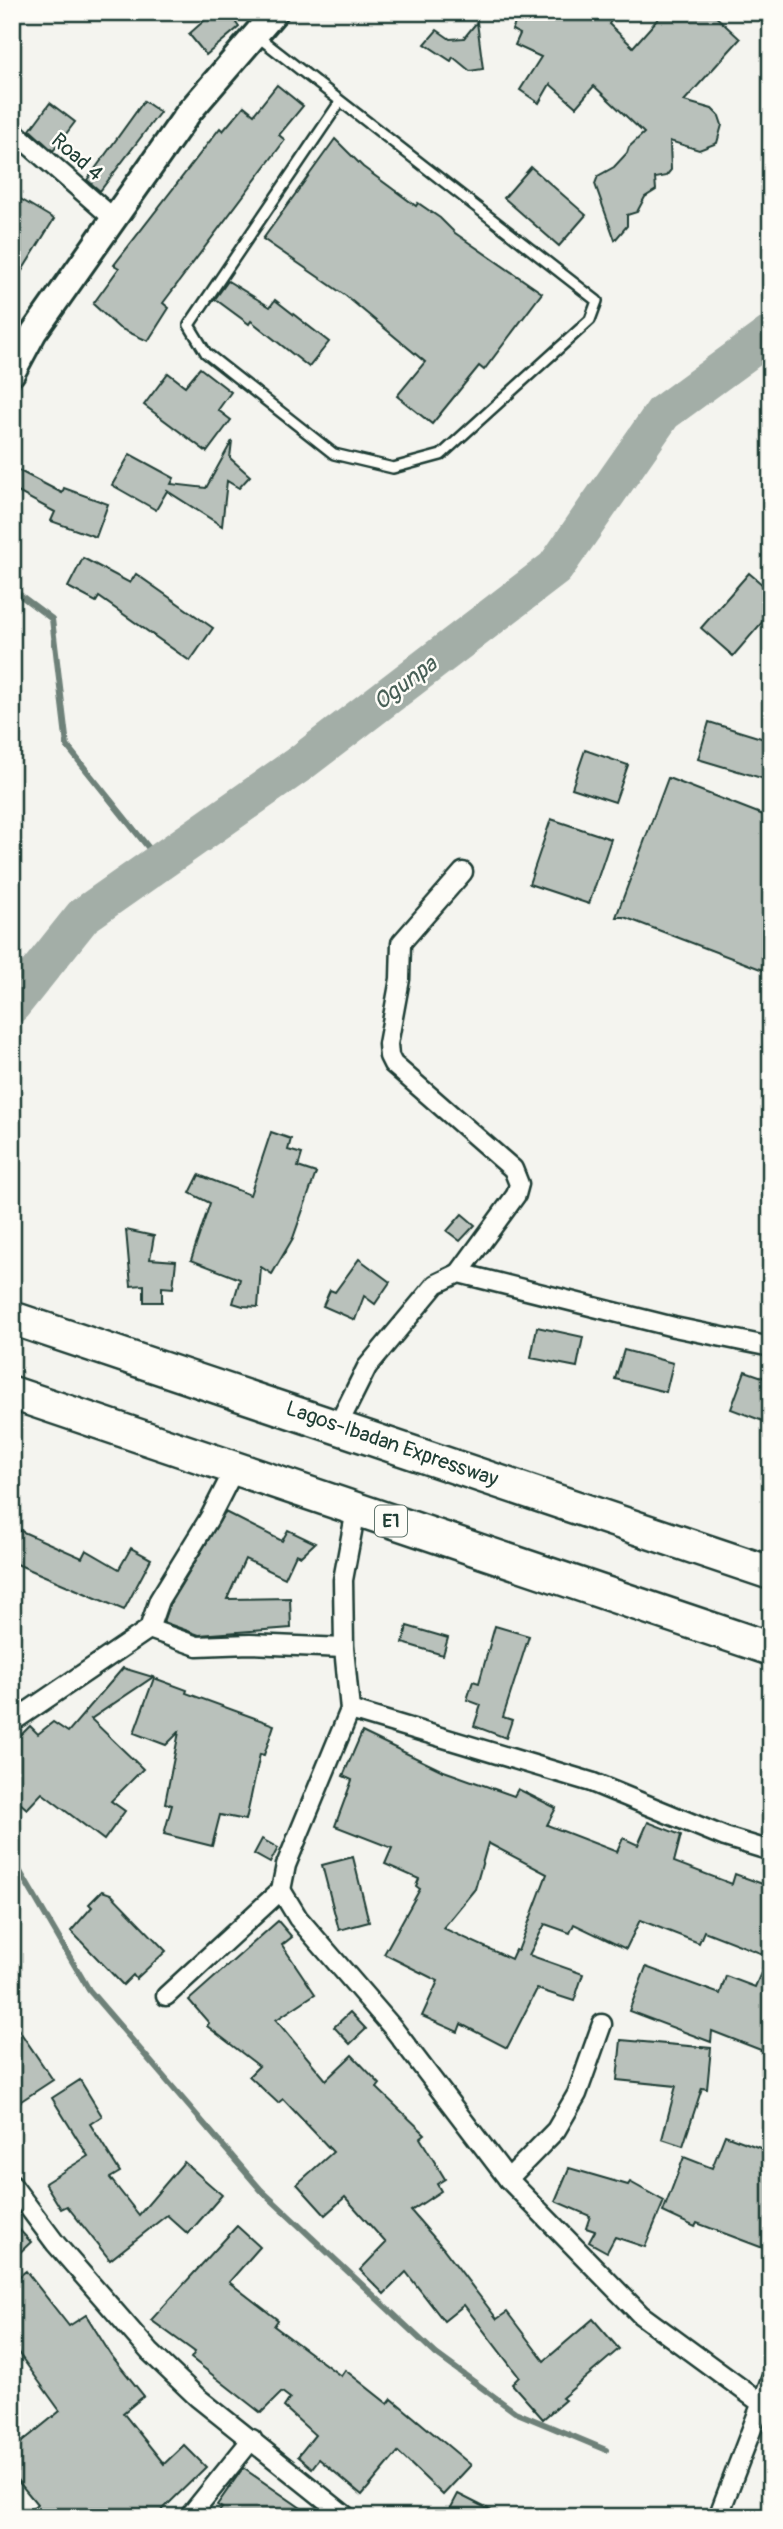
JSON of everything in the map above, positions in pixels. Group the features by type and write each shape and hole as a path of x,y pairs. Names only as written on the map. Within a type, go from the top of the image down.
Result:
{"highway":[{"name":"Lagos-Ibadan Expressway","path":"15,1319 338,1425 771,1573"},
{"name":"E1","path":"12,1393 771,1648"}],"street":[{"path":"12,373 34,332 189,112 275,12"},
{"name":"Road 4","path":"12,130 113,218"},
{"path":"338,1425 367,1367 436,1284 459,1273 516,1195 519,1184 513,1169 389,1056 388,1044 400,979 401,943 418,920 463,872"},
{"path":"459,1273 674,1327 771,1347"},
{"path":"12,1722 149,1629 159,1600 210,1517 235,1468"},
{"path":"166,1996 281,1890 286,1865 350,1710 344,1648 343,1580 356,1510"},
{"path":"149,1629 197,1646 250,1644 344,1648"},
{"path":"350,1710 591,1782 724,1837 771,1851"},
{"path":"281,1890 298,1918 393,2028 508,2179 641,2315 761,2403"},
{"path":"508,2179 556,2130 577,2094 602,2024"},
{"path":"12,2185 56,2244 150,2352 197,2397 347,2517"},
{"path":"718,2517 771,2379"},
{"path":"190,2517 252,2439"}],"lane":[{"path":"257,36 597,301 590,320 441,455 393,468 334,454 205,353 189,325 340,103"}],"building":[{"path":"214,12 245,12 236,23 239,27 206,55 189,34"},
{"path":"520,12 602,12 612,19 609,24 633,47 664,12 711,12 740,39 684,101 712,109 719,116 722,125 717,143 699,150 670,141 671,170 666,176 655,178 656,190 645,197 637,212 627,215 627,226 615,240 595,184 598,176 614,167 644,133 594,86 576,107 550,84 539,103 520,90 541,57 515,45 520,34 512,30"},
{"path":"477,22 483,69 470,71 453,57 451,61 425,44 437,30 450,39 464,38"},
{"path":"277,85 303,106 279,135 285,140 163,303 169,308 148,341 119,328 93,304 119,268 114,265 220,128 223,131 244,106 254,114"},
{"path":"144,101 160,112 100,191 87,180"},
{"path":"50,103 75,122 53,151 30,130"},
{"path":"335,139 363,167 416,206 418,203 440,218 455,233 542,293 484,370 479,366 432,424 397,396 425,362 346,296 263,239"},
{"path":"531,167 586,215 559,246 504,198"},
{"path":"12,194 54,219 12,287"},
{"path":"228,281 270,307 275,300 329,342 309,367 251,321 249,324 215,299"},
{"path":"200,368 231,392 218,410 231,420 207,452 144,405 168,373 185,386"},
{"path":"232,441 230,458 250,476 239,488 227,481 222,526 167,491 156,510 112,485 130,454 174,478 171,484 206,488"},
{"path":"12,467 62,493 64,488 108,504 96,537 51,521 55,512 12,489"},
{"path":"83,558 130,583 136,574 213,628 190,661 99,597 96,602 68,587"},
{"path":"749,573 771,592 771,612 733,656 701,628"},
{"path":"709,722 771,741 771,781 698,759"},
{"path":"585,750 628,765 615,802 572,788"},
{"path":"668,778 771,818 771,973 624,917 616,917"},
{"path":"551,819 611,839 589,904 529,884"},
{"path":"271,1132 291,1139 288,1150 302,1154 298,1167 316,1173 293,1238 272,1274 261,1267 258,1307 243,1306 233,1303 240,1279 191,1260 210,1203 190,1193 199,1175 250,1195"},
{"path":"462,1214 475,1225 460,1241 447,1231"},
{"path":"126,1230 154,1236 150,1259 176,1261 173,1288 162,1287 162,1302 144,1302 144,1285 131,1286"},
{"path":"359,1259 390,1282 375,1304 364,1296 355,1320 323,1306 330,1290 335,1292"},
{"path":"537,1327 583,1337 577,1367 531,1358"},
{"path":"624,1350 673,1363 666,1392 615,1379"},
{"path":"745,1371 771,1380 771,1424 731,1409"},
{"path":"225,1512 282,1541 288,1530 315,1543 301,1556 296,1554 285,1578 245,1559 227,1599 290,1598 291,1628 199,1635 163,1622 169,1605"},
{"path":"12,1527 82,1558 86,1550 119,1569 131,1548 151,1559 124,1610 12,1562"},
{"path":"407,1626 448,1638 443,1655 403,1643"},
{"path":"495,1626 529,1636 503,1717 512,1720 506,1738 474,1726 481,1705 467,1700 473,1681 479,1683"},
{"path":"123,1668 153,1677 91,1719 143,1769 111,1801 125,1811 104,1840 42,1793 27,1809 12,1796 12,1744 30,1726 38,1734 53,1722 68,1732"},
{"path":"154,1678 187,1690 186,1693 274,1725 264,1755 260,1754 246,1820 220,1815 212,1846 164,1834 172,1805 165,1803 179,1732 166,1745 134,1733"},
{"path":"362,1732 441,1770 514,1796 518,1789 556,1808 547,1825 617,1852 623,1838 638,1845 648,1822 681,1835 674,1862 732,1884 735,1874 771,1887 771,2054 712,2031 711,2042 629,2011 646,1967 720,1994 726,1976 755,1987 768,1956 704,1931 699,1943 640,1920 626,1949 574,1924 570,1933 545,1924 529,1955 583,1974 574,2001 537,1989 507,2048 461,2024 458,2032 422,2016 438,1981 384,1954 420,1889 416,1886 419,1879 385,1864 392,1848 335,1826 352,1780 343,1776","holes":["488,1843 547,1874 518,1951 515,1950 511,1959 443,1928 475,1889"]},
{"path":"262,1839 278,1848 270,1863 254,1854"},
{"path":"353,1857 369,1922 339,1930 322,1865"},
{"path":"102,1891 111,1894 166,1951 136,1979 133,1975 123,1985 71,1931 92,1907 89,1904"},
{"path":"278,1921 292,1937 282,1945 315,1994 276,2020 326,2080 352,2055 380,2084 377,2088 425,2134 420,2138 445,2179 437,2184 441,2191 411,2211 497,2319 507,2312 544,2361 593,2319 619,2349 562,2398 565,2400 543,2419 512,2384 519,2377 464,2305 444,2321 406,2272 384,2294 360,2270 386,2243 345,2197 325,2215 297,2184 333,2152 283,2099 278,2103 249,2076 259,2066 207,2026 209,2023 189,2000"},
{"path":"350,2012 366,2029 350,2044 334,2027"},
{"path":"12,2020 53,2080 12,2107"},
{"path":"621,2040 711,2048 707,2089 702,2088 683,2146 662,2139 676,2086 617,2080"},
{"path":"80,2080 102,2116 90,2124 120,2172 110,2178 139,2215 184,2162 222,2195 188,2234 167,2215 110,2260 67,2206 61,2209 45,2183 88,2156 52,2098"},
{"path":"725,2135 771,2152 771,2251 697,2223 695,2227 663,2212 684,2157 712,2168"},
{"path":"569,2168 628,2185 630,2182 664,2201 645,2247 615,2237 607,2252 589,2242 595,2231 586,2228 590,2216 555,2201"},
{"path":"12,2222 31,2242 12,2260"},
{"path":"237,2226 260,2247 229,2282 278,2320 274,2326 341,2376 345,2370 388,2404 392,2399 471,2465 443,2495 398,2452 362,2495 319,2459 312,2468 298,2456 315,2435 284,2407 290,2398 282,2392 261,2413 191,2358 195,2352 151,2320"},
{"path":"26,2271 69,2326 86,2315 111,2355 144,2396 123,2413 164,2464 184,2445 206,2467 155,2517 22,2517 37,2504 12,2474 12,2450 60,2411 12,2344 12,2282"},
{"path":"243,2468 314,2517 214,2517 222,2508 217,2505"},
{"path":"458,2494 504,2517 446,2517"}],"waterway":[{"name":"Ogunpa","path":"12,1005 83,916 298,765 555,568 663,413 771,334"},
{"path":"12,589 52,619 67,746 160,862"},
{"path":"12,1858 89,1990 261,2190 436,2354 515,2412 606,2450"}]}
